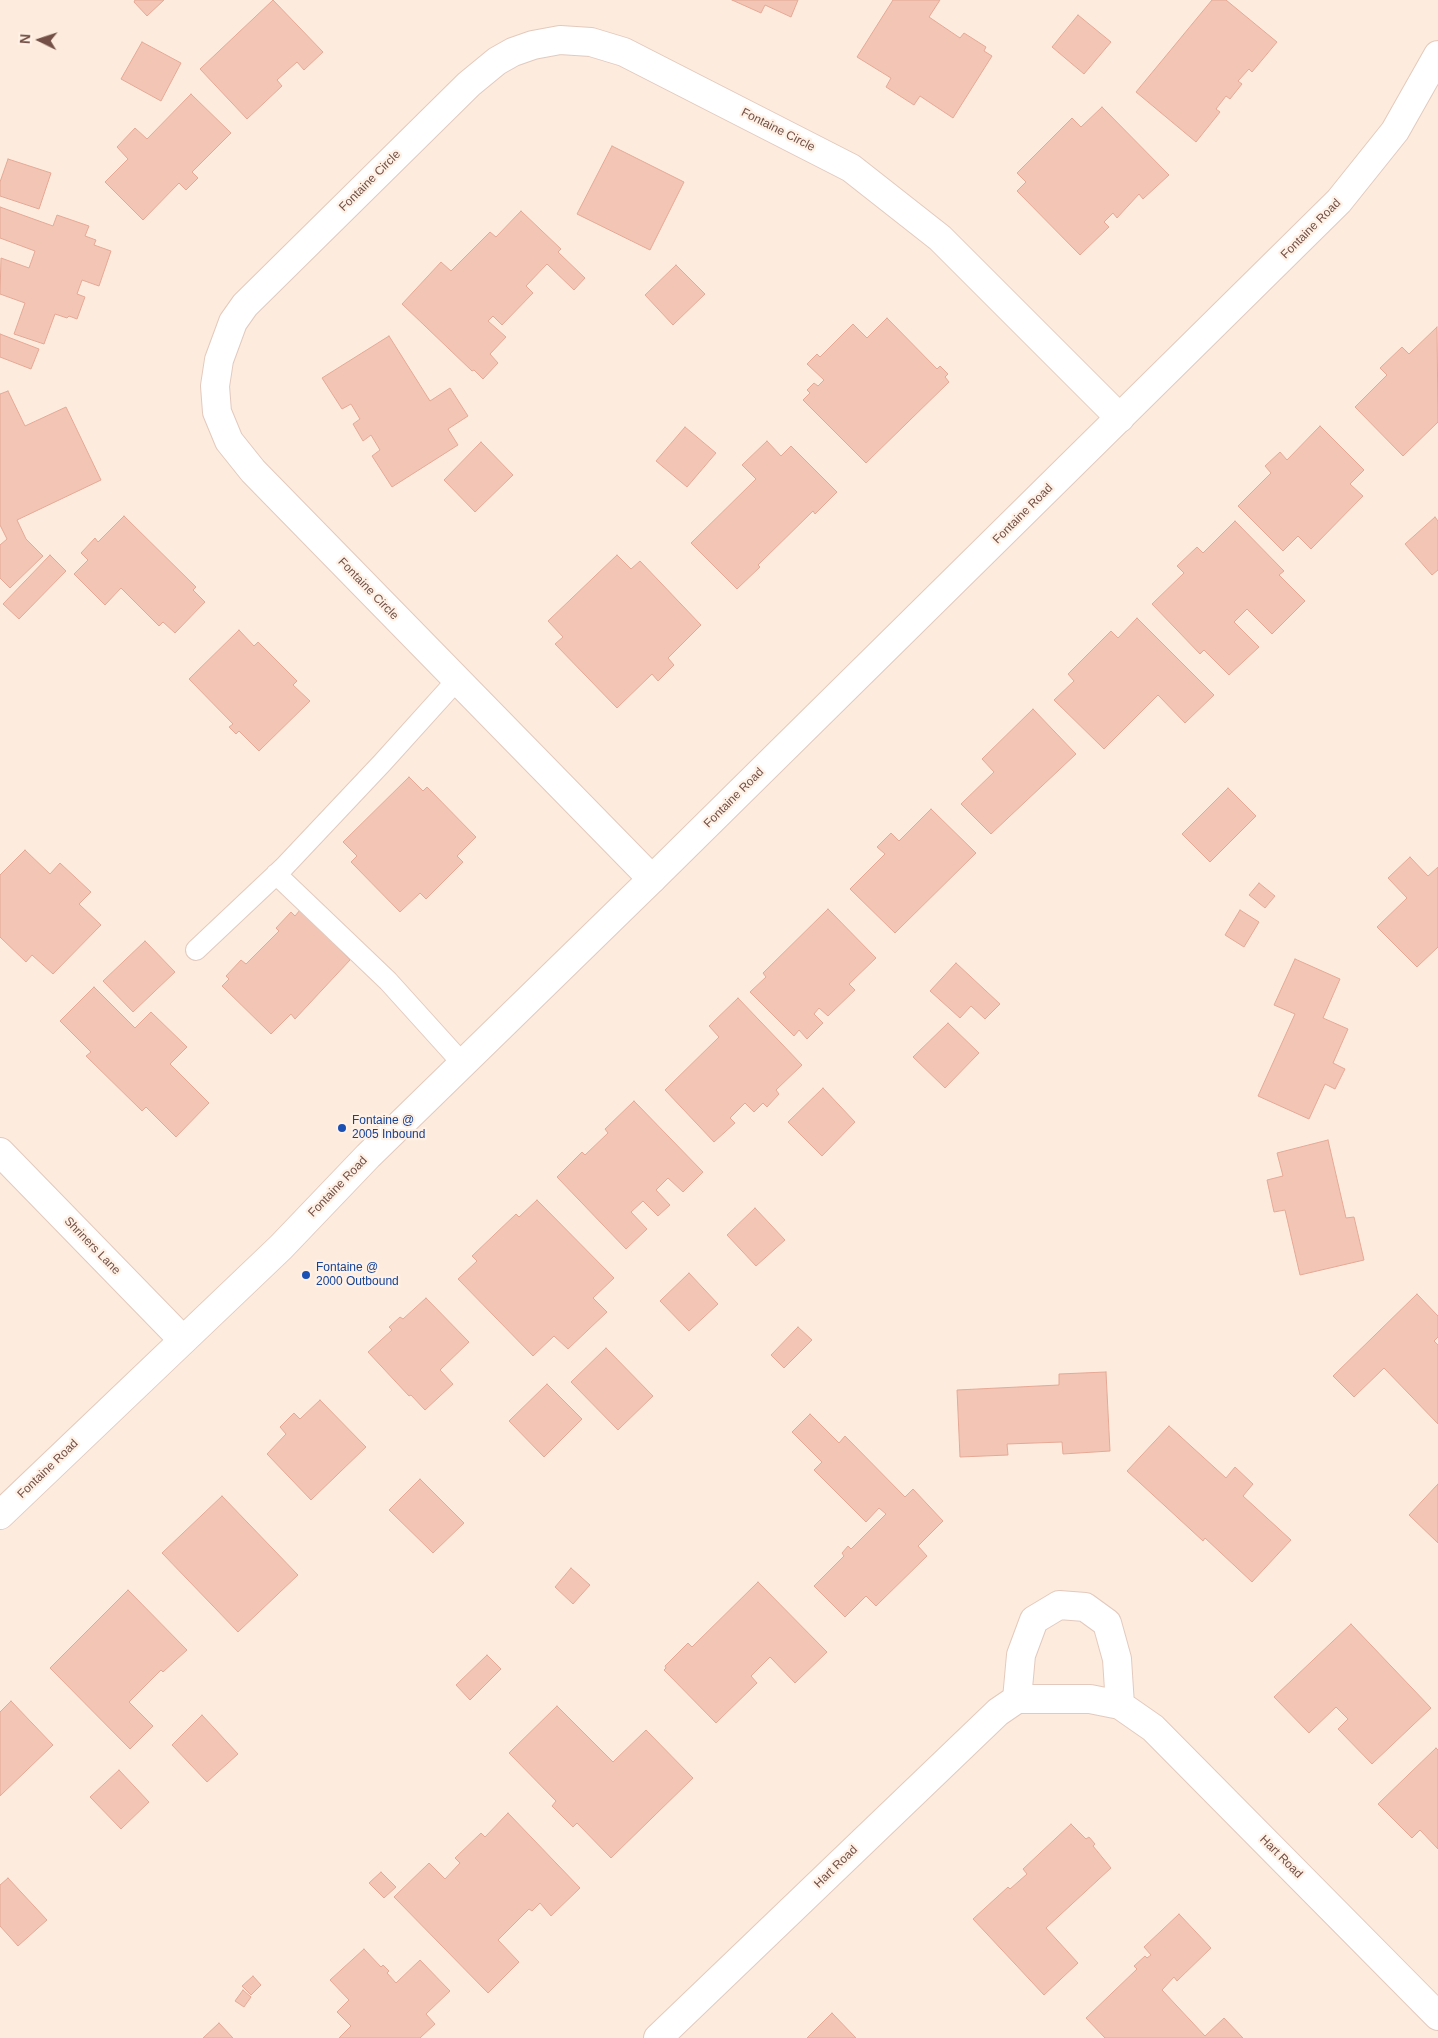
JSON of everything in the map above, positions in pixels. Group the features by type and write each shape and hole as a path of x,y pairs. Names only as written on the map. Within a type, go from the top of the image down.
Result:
{"street":[{"name":"Fontaine Circle","path":"652,879 253,471 229,441 217,412 215,386 219,360 233,322 245,304 470,84 498,61 513,52 533,45 560,40 591,42 624,52 851,168 940,238 1120,418"},
{"name":"Fontaine Road","path":"0,1514 281,1247 368,1156 652,879 1339,201 1395,131 1438,56"},
{"name":"Shriners Lane","path":"0,1152 184,1340"},
{"path":"1017,1699 1021,1655 1034,1620 1059,1605 1085,1608 1107,1623 1117,1660 1120,1705"},
{"name":"Hart Road","path":"658,2038 998,1712 1017,1699 1090,1699 1120,1705 1153,1728 1438,2016"}],"lane":[{"path":"196,950 276,874 383,762 457,680"},
{"path":"276,874 388,981 463,1064"}],"building":[{"path":"135,0 164,0 147,16 134,2"},
{"path":"273,0 323,52 304,70 297,62 277,80 282,86 247,119 200,69"},
{"path":"732,0 798,0 791,17 765,5 761,13"},
{"path":"893,0 940,0 929,17 960,38 964,33 986,47 984,51 992,56 953,118 920,96 914,105 886,87 891,78 857,57"},
{"path":"1212,0 1226,0 1277,42 1252,72 1249,69 1238,81 1242,84 1230,99 1226,96 1216,109 1220,112 1196,142 1136,92"},
{"path":"1078,15 1111,42 1084,74 1052,47"},
{"path":"142,42 181,63 161,101 121,79"},
{"path":"191,94 231,133 192,172 198,178 186,190 179,183 143,220 105,182 128,159 117,147 135,128 147,139"},
{"path":"1102,107 1169,175 1143,199 1139,194 1117,218 1113,213 1104,222 1109,227 1080,255 1017,191 1026,182 1017,173 1072,118 1081,127"},
{"path":"612,146 684,182 650,250 577,214"},
{"path":"8,159 51,173 39,209 0,196 0,182"},
{"path":"0,207 53,226 57,215 89,226 85,236 96,240 94,245 111,251 99,286 82,280 77,294 85,297 77,319 55,314 44,344 14,334 25,303 0,294 1,258 29,268 35,251 0,238"},
{"path":"521,211 561,249 558,252 585,278 574,290 547,264 526,286 533,293 502,325 493,316 488,321 506,337 490,354 498,363 483,379 474,370 472,371 402,304 441,262 451,271 490,232 496,237"},
{"path":"676,265 705,294 673,325 645,295"},
{"path":"887,318 937,369 940,366 948,374 945,377 949,382 866,463 803,400 810,393 807,390 814,383 818,386 824,380 807,364 817,354 820,357 853,324 867,338"},
{"path":"1437,327 1438,422 1403,456 1355,407 1387,375 1380,368 1402,347 1409,354"},
{"path":"0,334 39,349 31,369 0,357"},
{"path":"389,336 430,401 450,388 468,416 448,429 458,445 392,487 372,456 380,450 371,435 363,441 353,424 360,419 351,404 342,409 322,378"},
{"path":"8,391 25,426 66,407 101,480 17,520 26,539 43,556 10,588 0,578 0,545 7,539 0,525 0,394"},
{"path":"1320,426 1364,470 1350,484 1363,496 1311,549 1298,536 1283,551 1238,506 1271,473 1265,466 1280,452 1287,460"},
{"path":"685,427 716,453 687,487 656,461"},
{"path":"767,441 781,456 791,446 837,492 815,514 813,511 758,565 760,567 737,589 691,543 756,479 742,465"},
{"path":"481,442 513,475 475,512 444,480"},
{"path":"124,516 196,587 193,590 205,602 175,633 163,622 159,626 121,588 105,605 74,574 88,560 81,553 95,538 98,542"},
{"path":"1435,517 1438,521 1438,570 1432,575 1405,544"},
{"path":"1235,521 1284,571 1279,575 1305,601 1272,634 1247,609 1234,622 1259,647 1229,675 1204,650 1200,654 1152,604 1184,573 1177,566 1197,547 1203,553"},
{"path":"50,555 66,571 19,619 3,604"},
{"path":"617,555 631,569 640,561 701,625 668,658 674,665 658,681 652,674 617,708 555,644 563,637 548,621"},
{"path":"1137,618 1214,695 1185,723 1158,695 1104,749 1054,700 1074,681 1068,674 1111,631 1118,638"},
{"path":"239,630 254,646 258,642 297,681 293,685 310,701 259,751 239,731 236,734 229,727 233,724 189,679"},
{"path":"1033,709 1076,754 991,834 961,804 994,772 982,759"},
{"path":"409,777 423,791 427,787 476,837 457,856 463,862 426,899 420,893 400,912 351,862 357,856 343,842"},
{"path":"1228,788 1256,816 1210,862 1182,834"},
{"path":"931,809 976,853 895,933 850,889 885,854 877,847 891,833 899,841"},
{"path":"25,850 50,874 60,863 91,892 79,904 101,925 53,974 32,955 26,962 0,937 0,875"},
{"path":"1410,857 1428,876 1438,867 1438,947 1417,967 1377,927 1407,898 1388,878"},
{"path":"1259,883 1275,896 1265,908 1249,895"},
{"path":"828,909 876,958 849,984 855,990 828,1016 819,1008 814,1014 823,1023 807,1039 799,1030 794,1036 750,992 766,977 763,973"},
{"path":"300,910 350,960 295,1019 291,1014 271,1034 222,986 229,979 226,976 241,960 246,964 279,931 276,928 291,912 295,916"},
{"path":"1240,910 1259,922 1244,947 1225,935"},
{"path":"145,941 175,972 133,1012 103,981"},
{"path":"1295,959 1340,979 1323,1018 1348,1029 1333,1063 1345,1069 1335,1089 1325,1084 1309,1119 1258,1096 1295,1014 1274,1005"},
{"path":"956,963 1000,1004 985,1019 971,1006 960,1018 930,991"},
{"path":"94,987 135,1028 151,1012 187,1047 170,1064 209,1103 176,1137 146,1107 142,1111 86,1056 91,1052 60,1021"},
{"path":"738,998 802,1065 776,1090 779,1094 767,1107 763,1103 754,1112 745,1103 730,1118 735,1123 714,1142 665,1090 719,1037 709,1026"},
{"path":"948,1023 979,1053 945,1088 913,1057"},
{"path":"823,1088 855,1122 822,1156 788,1122"},
{"path":"634,1101 703,1172 683,1192 668,1178 656,1190 670,1205 658,1216 643,1201 631,1212 647,1229 626,1249 557,1177 582,1152 585,1155 608,1133 605,1129"},
{"path":"1328,1140 1346,1218 1354,1217 1364,1260 1300,1275 1285,1210 1274,1212 1267,1180 1283,1176 1277,1153"},
{"path":"537,1200 614,1278 593,1298 607,1312 568,1349 554,1336 533,1356 458,1279 477,1261 472,1256 516,1214 519,1217"},
{"path":"755,1208 785,1240 756,1266 727,1235"},
{"path":"689,1273 718,1304 689,1331 660,1301"},
{"path":"1417,1294 1438,1316 1438,1337 1434,1341 1438,1345 1438,1424 1384,1368 1354,1397 1333,1376"},
{"path":"426,1298 469,1342 440,1370 453,1384 425,1410 411,1395 409,1396 368,1352 392,1330 389,1327 400,1317 403,1319"},
{"path":"798,1327 812,1340 784,1368 771,1355"},
{"path":"606,1348 653,1396 618,1430 571,1382"},
{"path":"1106,1372 1110,1451 1063,1454 1062,1442 1007,1444 1008,1455 960,1457 957,1390 1059,1385 1059,1374"},
{"path":"547,1384 582,1419 544,1457 509,1421"},
{"path":"320,1400 366,1447 311,1500 267,1454 286,1434 280,1427 294,1413 300,1419"},
{"path":"810,1414 839,1443 845,1436 905,1497 913,1489 943,1521 918,1546 927,1556 876,1606 866,1596 845,1617 814,1586 844,1556 842,1553 848,1546 851,1549 886,1514 879,1508 866,1522 814,1470 822,1462 792,1432"},
{"path":"1169,1426 1226,1478 1235,1467 1253,1484 1243,1496 1291,1540 1252,1582 1205,1538 1203,1541 1127,1471"},
{"path":"420,1479 464,1523 433,1553 389,1510"},
{"path":"1438,1484 1438,1543 1409,1515"},
{"path":"222,1496 298,1575 238,1632 162,1553"},
{"path":"571,1568 590,1585 573,1604 555,1587"},
{"path":"758,1582 827,1652 795,1683 770,1657 751,1676 757,1683 716,1723 664,1670 665,1666 688,1643 692,1647"},
{"path":"128,1590 187,1650 163,1672 161,1670 129,1702 153,1726 130,1749 50,1668"},
{"path":"1351,1624 1431,1708 1372,1764 1338,1729 1348,1719 1336,1707 1309,1733 1274,1697"},
{"path":"487,1655 501,1669 470,1700 456,1685"},
{"path":"11,1701 53,1745 0,1796 0,1712"},
{"path":"557,1706 613,1762 646,1730 693,1778 611,1858 577,1823 573,1827 552,1806 556,1801 509,1753"},
{"path":"202,1715 238,1754 207,1782 172,1745"},
{"path":"1436,1748 1438,1750 1438,1849 1420,1830 1412,1838 1378,1804"},
{"path":"119,1770 149,1802 121,1829 90,1797"},
{"path":"508,1813 580,1888 551,1916 540,1903 532,1911 529,1909 498,1940 519,1962 488,1993 394,1897 429,1863 445,1879 460,1863 455,1858 481,1833 485,1837"},
{"path":"1071,1824 1086,1839 1089,1837 1095,1844 1093,1846 1111,1868 1046,1928 1078,1963 1044,1995 973,1919 1008,1887 1010,1889 1027,1874 1023,1869"},
{"path":"381,1872 396,1887 384,1898 369,1883"},
{"path":"8,1878 47,1920 18,1946 0,1926 0,1885"},
{"path":"1179,1914 1211,1948 1177,1981 1174,1977 1162,1990 1205,2036 1224,2018 1243,2038 1105,2038 1086,2018 1137,1969 1134,1966 1145,1956 1147,1958 1151,1955 1144,1947"},
{"path":"364,1949 381,1967 383,1965 389,1971 387,1973 396,1983 420,1960 450,1991 426,2014 435,2024 420,2038 339,2038 351,2026 337,2012 349,2000 330,1980"},
{"path":"253,1976 261,1985 251,1995 242,1986"},
{"path":"243,1990 251,1997 244,2007 235,2001"},
{"path":"832,2013 856,2038 807,2038"},
{"path":"219,2023 233,2038 203,2038"}],"place":[{"name":"Fontaine @ 2005 Inbound","path":"342,1128"},
{"name":"Fontaine @ 2000 Outbound","path":"306,1275"}]}
